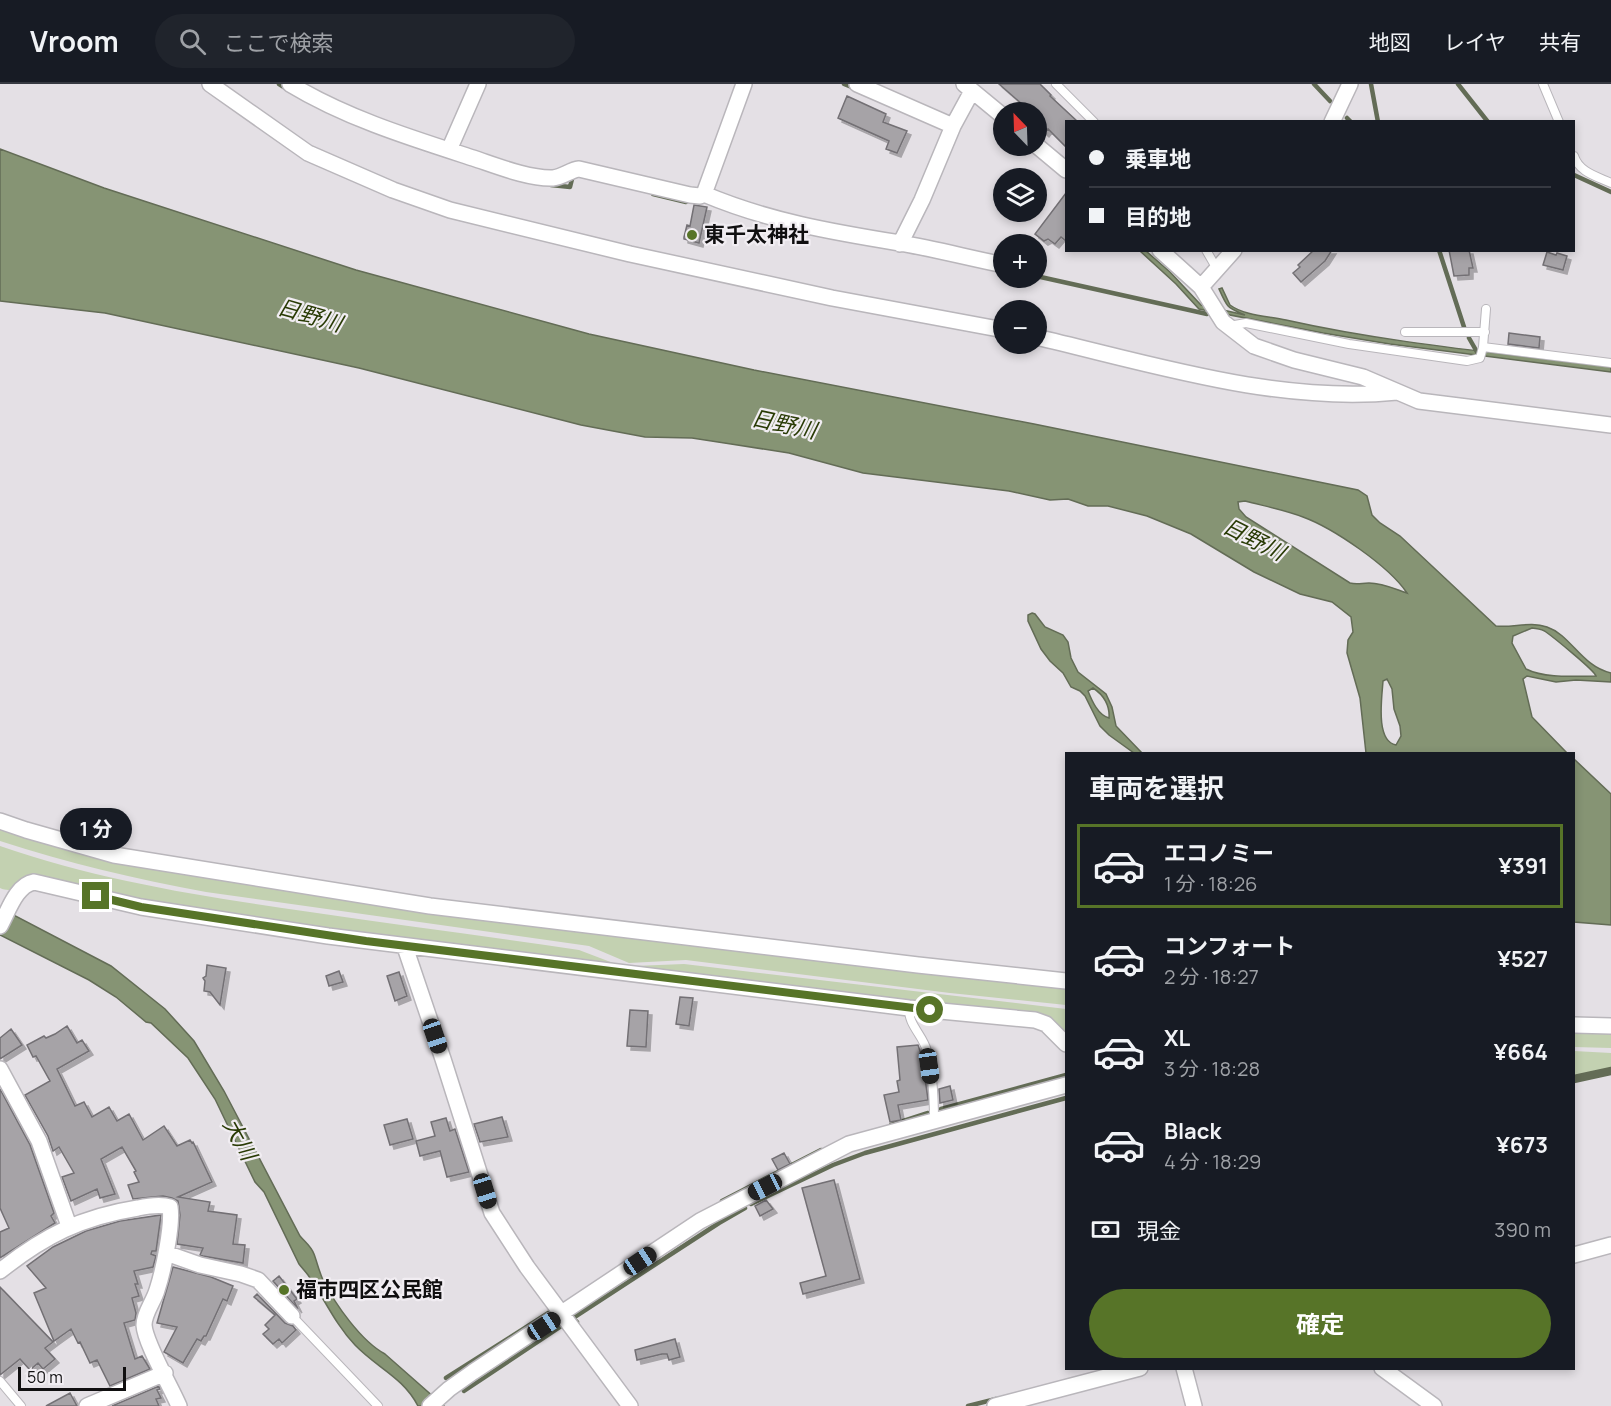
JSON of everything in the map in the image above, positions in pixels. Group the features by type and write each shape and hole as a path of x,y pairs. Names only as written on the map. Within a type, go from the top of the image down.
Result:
{"street":[{"path":"210,84 308,153 393,190 450,210 630,254 810,293 993,328"},
{"path":"290,84 327,105 513,171 551,178 579,169 690,195 704,194 735,207 837,233 900,243 993,263"},
{"path":"449,150 478,84"},
{"path":"704,194 744,84"},
{"path":"857,84 953,126"},
{"path":"1333,120 1350,84"},
{"path":"900,243 922,200 968,93 993,110"},
{"path":"1047,155 1065,170"},
{"path":"1162,252 1201,287 1219,316 1254,346 1294,360 1363,377 1419,401 1611,425"},
{"path":"1201,287 1232,252"},
{"path":"1047,340 1227,381 1316,392 1363,395 1397,392"},
{"path":"0,821 114,855 430,906 906,964 1065,981"},
{"path":"0,926 20,890 28,883 34,882 141,907 405,946 909,1008 1035,1020 1046,1024 1065,1043"},
{"path":"405,946 492,1213 561,1315 596,1358 630,1406"},
{"path":"1575,1025 1611,1026"},
{"path":"0,1069 39,1141 69,1226"},
{"path":"430,1406 449,1389 700,1221 849,1144 1065,1085"},
{"path":"0,1271 28,1250 69,1226 123,1210 170,1207 166,1253 158,1288 144,1323 156,1359 180,1406"},
{"path":"1575,1255 1611,1245"},
{"path":"166,1253 200,1266 241,1274 258,1281 292,1316"},
{"path":"994,1406 1132,1370"},
{"path":"1185,1370 1194,1406"},
{"path":"1385,1370 1434,1406"},
{"path":"87,1406 165,1373"}],"lane":[{"path":"1056,84 1092,120"},
{"path":"1543,84 1558,120"},
{"path":"1575,159 1582,169 1611,183"},
{"path":"1207,252 1217,269"},
{"path":"1219,316 1303,336 1467,361 1479,358 1483,347 1486,309"},
{"path":"1405,332 1485,332"},
{"path":"1483,347 1611,363"},
{"path":"909,1008 909,1017 927,1048 934,1100 934,1121"},
{"path":"292,1316 316,1344 378,1406"},
{"path":"0,1381 21,1406"}],"shaded area":[{"path":"0,824 63,845 665,940 813,960 1065,987 1065,1005 686,960 629,963 589,946 206,892 154,882 0,841"},
{"path":"0,846 76,869 192,894 579,950 621,966 226,918 33,879 17,888 5,890 0,888"},
{"path":"684,964 1065,1009 1065,1040 1050,1024 633,968 634,966"},
{"path":"1575,1030 1611,1031 1611,1048 1575,1047"},
{"path":"1575,1051 1611,1053 1611,1072 1575,1081"}],"water":[{"name":"日野川","path":"0,149 104,188 356,270 589,334 754,370 1358,490 1367,496 1372,515 1380,523 1400,536 1496,626 1541,625 1547,627 1563,637 1592,664 1611,673 1611,682 1576,680 1556,682 1527,676 1523,679 1532,717 1566,752 1366,752 1360,698 1347,653 1348,640 1353,632 1351,617 1332,602 1300,594 1254,572 1191,534 1147,516 1108,506 1088,506 1068,499 1050,500 1009,491 863,473 789,453 692,438 645,437 581,425 359,368 105,313 0,301","holes":["1245,501 1282,510 1315,522 1360,549 1399,582 1407,593 1379,584 1350,583 1246,517 1239,509 1238,502","1532,628 1544,631 1596,676 1551,676 1526,669 1512,643 1513,636","1387,679 1392,689 1394,709 1400,726 1401,736 1396,745 1389,742 1382,727 1383,681"]},
{"path":"1141,252 1147,252 1170,272 1201,305 1245,315 1229,306 1219,289 1222,288 1230,305 1257,315 1407,342 1611,367 1611,372 1390,344 1199,309"},
{"path":"1035,614 1045,627 1063,635 1068,642 1071,658 1078,672 1106,694 1112,707 1116,726 1141,752 1133,752 1100,726 1085,696 1071,687 1063,673 1041,649 1028,621 1028,615","holes":["1093,688 1103,697 1107,705 1109,718 1099,711 1088,691"]},
{"path":"1575,760 1611,794 1611,925 1575,922"},
{"name":"大川","path":"0,908 111,966 165,1009 194,1041 224,1091 300,1236 313,1251 323,1280 334,1300 367,1340 444,1406 418,1406 405,1387 363,1353 341,1328 299,1264 264,1192 255,1182 215,1099 188,1058 151,1023 146,1022 116,997 89,980 0,935"}],"building":[{"path":"999,84 1040,84 1076,120 1065,120 1065,146 1048,129 1047,102 1020,102"},
{"path":"847,96 886,114 883,122 907,131 897,153 886,149 889,141 838,118"},
{"path":"1065,194 1065,240 1061,237 1055,244 1048,239 1047,234 1035,234 1044,222 1047,222 1047,218"},
{"path":"694,205 707,207 699,243 684,239 687,225 690,226"},
{"path":"1312,252 1331,252 1325,261 1301,282 1293,273 1300,267 1298,265"},
{"path":"1449,252 1469,252 1473,268 1469,268 1469,275 1454,276"},
{"path":"1547,252 1567,256 1563,270 1543,265"},
{"path":"1509,333 1540,337 1539,348 1508,344"},
{"path":"207,965 226,968 220,1005 210,992 204,991 203,978 206,976"},
{"path":"339,971 343,982 329,986 326,976"},
{"path":"399,972 407,996 395,1001 387,976"},
{"path":"680,997 693,998 689,1026 676,1024"},
{"path":"630,1010 648,1011 646,1047 627,1046"},
{"path":"67,1026 77,1043 82,1040 89,1051 57,1069 75,1106 84,1102 92,1117 109,1107 117,1121 129,1114 143,1140 164,1126 177,1146 190,1140 193,1142 212,1182 178,1197 210,1202 208,1211 237,1215 233,1244 245,1245 243,1263 203,1256 200,1255 203,1248 177,1244 180,1215 178,1201 163,1196 133,1199 128,1185 139,1182 134,1172 136,1171 122,1147 101,1159 115,1194 100,1198 97,1189 71,1201 62,1177 74,1173 59,1147 53,1151 48,1136 25,1095 50,1081 27,1045 44,1036 46,1038 55,1034"},
{"path":"11,1029 22,1045 0,1059 0,1038"},
{"path":"918,1045 928,1100 898,1105 901,1120 890,1122 884,1095 899,1092 897,1047"},
{"path":"950,1086 953,1100 940,1103 939,1089"},
{"path":"0,1089 30,1145 54,1213 51,1216 55,1223 0,1258 0,1232 9,1228 0,1208"},
{"path":"502,1117 508,1137 480,1142 474,1124"},
{"path":"446,1118 450,1131 455,1129 469,1172 447,1177 440,1151 420,1156 416,1141 435,1136 431,1122"},
{"path":"407,1119 413,1139 390,1145 384,1125"},
{"path":"784,1153 790,1164 778,1170 772,1159"},
{"path":"834,1180 860,1279 803,1294 800,1283 826,1276 802,1188"},
{"path":"766,1200 773,1209 760,1216 755,1206"},
{"path":"161,1215 156,1251 152,1251 151,1254 156,1256 153,1267 134,1271 139,1296 132,1298 136,1313 135,1320 124,1323 135,1359 142,1356 150,1369 110,1386 97,1360 90,1363 71,1329 54,1341 34,1293 46,1288 27,1266 53,1247 86,1231 120,1221"},
{"path":"173,1267 211,1277 233,1286 227,1301 223,1299 206,1336 201,1341 197,1339 183,1363 164,1352 177,1327 157,1323"},
{"path":"279,1276 297,1299 294,1301 298,1309 273,1281"},
{"path":"0,1287 53,1342 45,1348 55,1359 43,1369 38,1363 30,1370 20,1359 0,1375"},
{"path":"257,1294 285,1323 296,1330 282,1343 279,1339 273,1344 263,1334 269,1329 265,1325 275,1315 254,1297"},
{"path":"675,1339 680,1357 669,1360 667,1354 662,1354 637,1360 635,1350"},
{"path":"159,1386 160,1389 157,1390 161,1398 156,1399 159,1406 112,1406"},
{"path":"70,1393 77,1406 46,1406"}],"waterway":[{"path":"279,84 287,89"},
{"path":"844,84 854,88"},
{"path":"1314,84 1330,101"},
{"path":"1371,84 1378,120"},
{"path":"1458,84 1486,120"},
{"path":"551,185 570,187 573,175 575,176"},
{"path":"1575,175 1611,192"},
{"path":"653,194 686,202"},
{"path":"1440,252 1464,327"},
{"path":"1047,278 1207,314"},
{"path":"1469,338 1477,352"},
{"path":"1575,1077 1611,1069"},
{"path":"1575,1081 1611,1073"},
{"path":"941,1109 1065,1075"},
{"path":"751,1204 833,1165 865,1153 1065,1098"},
{"path":"891,1125 928,1113"},
{"path":"722,1201 821,1150"},
{"path":"577,1322 573,1318 745,1208"},
{"path":"446,1378 550,1312"},
{"path":"464,1391 563,1325"},
{"path":"968,1406 996,1399"}],"place":[{"name":"東千太神社","path":"692,235"},
{"name":"福市四区公民館","path":"284,1290"}],"route":[{"path":"96,896 141,907 366,941 930,1010"}]}
